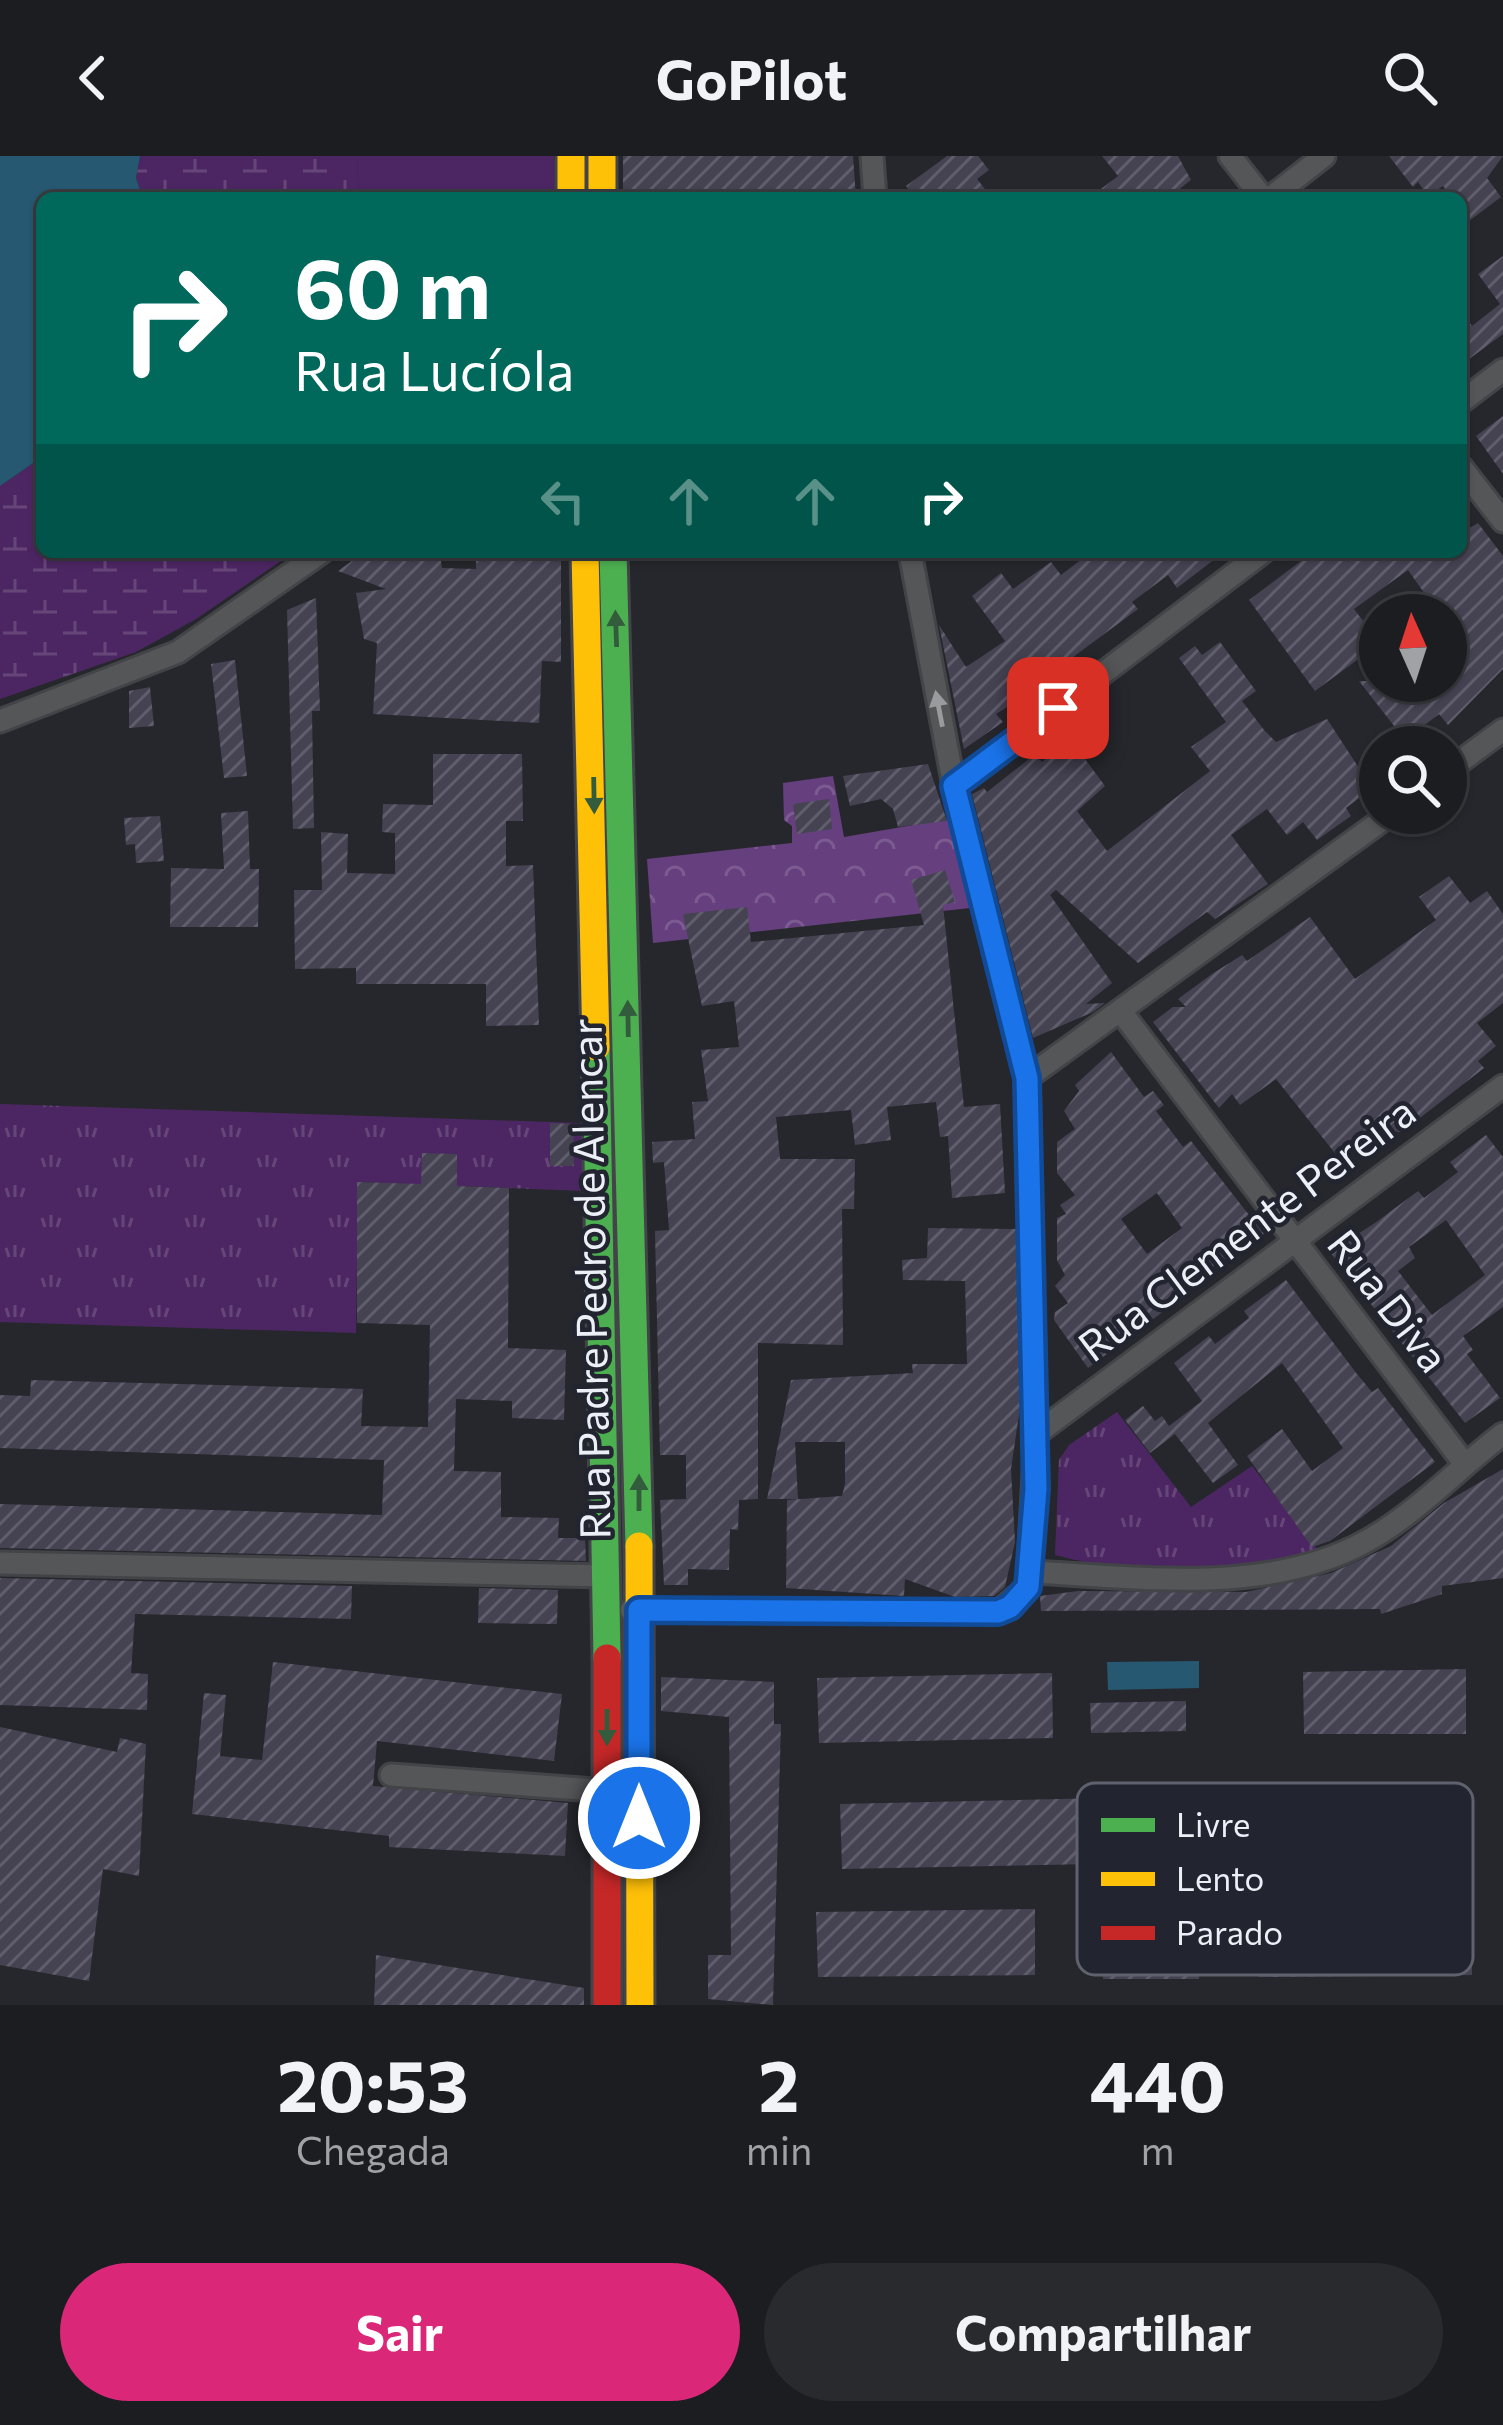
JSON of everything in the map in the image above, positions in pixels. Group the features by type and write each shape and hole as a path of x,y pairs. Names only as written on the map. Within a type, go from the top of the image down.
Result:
{"main road":[{"path":"571,156 572,192"},
{"path":"602,156 602,192"},
{"name":"Rua Padre Pedro de Alencar","path":"585,558 607,1576 608,2005"},
{"name":"Rua Padre Pedro de Alencar","path":"613,558 629,1068 639,1610 640,2005"},
{"path":"598,1069 629,1068"}],"street":[{"path":"872,156 875,192"},
{"path":"1230,156 1261,192"},
{"path":"1274,192 1324,156"},
{"path":"1467,397 1503,370"},
{"path":"1467,475 1503,521"},
{"path":"0,721 178,652 313,558"},
{"path":"607,1610 998,1612 1017,1600 1031,1572 1036,1434 1027,1078 954,786 911,558"},
{"path":"954,786 1255,558"},
{"path":"1467,757 1503,730"},
{"path":"1027,1078 1364,834"},
{"name":"Rua Diva","path":"1122,1013 1464,1463"},
{"name":"Rua Clemente Pereira","path":"1036,1434 1295,1246 1503,1086"},
{"path":"1031,1572 1192,1579 1296,1570 1370,1540 1503,1434"},
{"path":"0,1563 607,1576"},
{"path":"391,1775 608,1791"}],"green space":[{"path":"140,156 357,156 359,192 141,192 136,178"},
{"path":"357,156 554,156 555,192 359,192"},
{"path":"36,461 36,558 285,558 196,619 136,652 0,699 0,486"},
{"path":"833,776 844,837 954,818 979,907 653,943 647,859 792,843 792,826 784,820 783,783"},
{"path":"0,1104 581,1123 585,1191 358,1182 356,1333 0,1322"},
{"path":"1117,1412 1191,1507 1252,1466 1321,1554 1222,1566 1153,1568 1055,1555 1059,1460 1069,1445"}],"water":[{"path":"0,156 140,156 136,178 141,192 36,192 36,461 0,486"},
{"path":"1199,1661 1199,1688 1108,1690 1107,1662"}],"building":[{"path":"623,156 853,156 856,192 623,192"},
{"path":"947,156 978,156 989,170 977,179 987,192 910,192 906,186"},
{"path":"1102,156 1178,156 1191,180 1176,192 1097,192 1118,176"},
{"path":"1389,156 1503,156 1487,178 1501,197 1467,222 1467,192 1448,192 1443,186 1425,192 1418,182 1413,187"},
{"path":"1503,256 1503,334 1467,361 1467,319 1472,326 1500,304 1478,274"},
{"path":"1503,416 1503,474 1476,436"},
{"path":"1478,523 1503,556 1503,669 1448,725 1439,714 1423,726 1394,726 1375,702 1467,702 1467,594 1425,594 1408,570 1375,594 1359,594 1359,605 1354,609 1359,616 1359,659 1315,691 1249,600 1305,558 1467,558 1467,529"},
{"path":"356,558 428,558 441,561 442,568 476,569 476,558 561,559 561,662 542,661 539,723 373,714 377,643 364,639 356,593 386,589 338,571"},
{"path":"1083,558 1216,558 1177,588 1168,575 1132,602 1138,609 1065,663 1069,669 996,714 1003,722 964,749 939,625 966,667 1005,641 972,596 1001,573 1013,589 1051,562 1061,575"},
{"path":"316,598 320,711 312,711 314,828 293,829 287,610"},
{"path":"1220,642 1256,691 1242,701 1276,742 1327,719 1359,768 1359,798 1346,808 1351,816 1317,840 1303,822 1287,835 1267,809 1231,835 1268,884 1215,919 1207,912 1138,963 1056,890 1050,895 1112,983 1086,1004 1105,1003 1093,1012 1033,1038 972,794 984,788 987,792 1034,755 1042,762 1071,740 1105,786 1077,811 1107,851 1210,771 1191,747 1226,722 1179,658 1195,646 1202,655"},
{"path":"235,660 247,776 224,778 211,664"},
{"path":"150,687 154,726 129,728 129,691"},
{"path":"433,754 522,754 523,821 506,821 506,866 533,865 539,1025 486,1026 486,984 356,984 356,968 295,969 294,890 322,890 321,832 348,834 347,873 395,874 395,833 382,832 383,804 433,805"},
{"path":"928,764 947,821 898,827 893,809 881,799 850,806 843,776"},
{"path":"829,799 832,829 797,834 793,804"},
{"path":"248,811 250,869 259,869 258,927 170,927 171,868 224,869 221,813"},
{"path":"160,816 164,861 136,863 135,844 126,845 124,818"},
{"path":"945,870 955,902 943,905 964,1107 1000,1104 1005,1193 952,1198 948,1136 940,1137 936,1102 887,1107 891,1140 855,1145 851,1110 776,1117 780,1159 855,1159 854,1209 842,1209 843,1345 758,1343 758,1499 739,1500 738,1530 730,1529 729,1570 688,1569 688,1585 664,1585 660,1500 686,1499 686,1455 660,1455 655,1231 669,1230 664,1162 653,1163 652,1142 695,1139 692,1102 708,1101 701,1050 739,1047 734,1001 702,1006 683,914 747,907 751,942 924,925 911,880"},
{"path":"1449,876 1470,903 1487,891 1503,914 1503,1003 1477,1023 1496,1046 1478,1061 1484,1068 1402,1132 1375,1130 1338,1157 1276,1079 1240,1105 1232,1094 1219,1108 1153,1022 1173,1007 1186,1007 1178,999 1212,974 1242,955 1247,961 1310,917 1355,979 1436,920 1419,897"},
{"path":"1111,1052 1144,1097 1153,1091 1164,1105 1156,1111 1183,1147 1191,1141 1264,1234 1175,1291 1180,1299 1088,1368 1054,1320 1055,1312 1068,1303 1055,1286 1065,1275 1057,1260 1057,1218 1066,1214 1060,1205 1075,1195 1057,1173 1057,1142 1075,1129 1064,1111 1079,1091 1075,1085","holes":["1157,1193 1182,1228 1147,1254 1121,1219"]},
{"path":"550,1123 573,1124 574,1166 550,1166"},
{"path":"1486,1135 1503,1157 1503,1307 1463,1336 1473,1350 1467,1354 1500,1398 1465,1423 1325,1246 1346,1231 1353,1237 1418,1191 1424,1198 1458,1172 1450,1162","holes":["1446,1220 1485,1275 1432,1315 1398,1271 1415,1258 1409,1247"]},
{"path":"422,1153 457,1154 457,1186 509,1188 508,1348 566,1350 564,1420 512,1418 512,1401 456,1399 454,1471 501,1472 501,1517 559,1518 558,1538 585,1538 586,1561 0,1548 0,1504 382,1515 384,1460 0,1448 0,1395 30,1396 31,1380 363,1389 361,1426 428,1427 430,1325 357,1323 357,1182 421,1184"},
{"path":"928,1228 1016,1229 1020,1408 1011,1469 1015,1542 1005,1587 994,1596 955,1597 905,1579 904,1596 786,1588 787,1500 842,1496 845,1484 845,1442 795,1442 798,1499 767,1499 791,1380 913,1373 912,1364 967,1364 965,1281 903,1280 902,1260 927,1258"},
{"path":"1286,1280 1357,1374 1372,1392 1378,1388 1435,1462 1330,1541 1312,1547 1247,1456 1282,1429 1312,1471 1343,1448 1282,1363 1208,1423 1238,1465 1213,1483 1175,1434 1150,1453 1125,1420 1143,1406 1155,1421 1162,1416 1169,1426 1202,1401 1174,1363 1209,1336 1215,1344 1249,1318 1244,1311"},
{"path":"1503,1469 1503,1578 1442,1586 1442,1594 1381,1614 1380,1609 1041,1611 1040,1596 1078,1591 1246,1592 1331,1573 1391,1546 1444,1503"},
{"path":"0,1578 352,1586 351,1619 135,1614 131,1673 148,1674 147,1710 0,1705"},
{"path":"479,1588 558,1590 557,1624 478,1623"},
{"path":"273,1662 562,1694 554,1761 377,1741 373,1786 568,1803 565,1856 389,1847 389,1836 192,1814 204,1693 226,1695 220,1756 262,1760"},
{"path":"1466,1669 1466,1734 1304,1734 1303,1672"},
{"path":"1052,1673 1053,1738 819,1743 817,1678"},
{"path":"661,1677 774,1682 774,1724 781,1724 773,2005 708,1999 708,1955 731,1955 729,1717 661,1711"},
{"path":"1186,1701 1186,1731 1091,1733 1090,1703"},
{"path":"0,1727 117,1752 120,1738 146,1744 139,1876 103,1869 89,1981 0,1965"},
{"path":"1077,1799 1077,1864 842,1869 840,1804"},
{"path":"1035,1909 1035,1975 818,1977 816,1912"},
{"path":"376,1955 584,1988 584,2005 374,2005"},
{"path":"1103,1975 1199,1975 1199,1979 1103,1979"},
{"path":"1259,1975 1472,1975 1259,1977"}],"traffic: fast":[{"path":"613,558 639,1546"},
{"path":"596,1047 607,1658"}],"traffic: slow":[{"path":"571,156 571,192"},
{"path":"602,156 602,192"},
{"path":"585,558 596,1047"},
{"path":"639,1546 640,2005"}],"traffic: jam":[{"path":"607,1658 607,2005"}],"route":[{"path":"639,1818 639,1610 998,1612 1010,1607 1028,1587 1036,1434 1027,1078 954,786 1058,708"}]}
